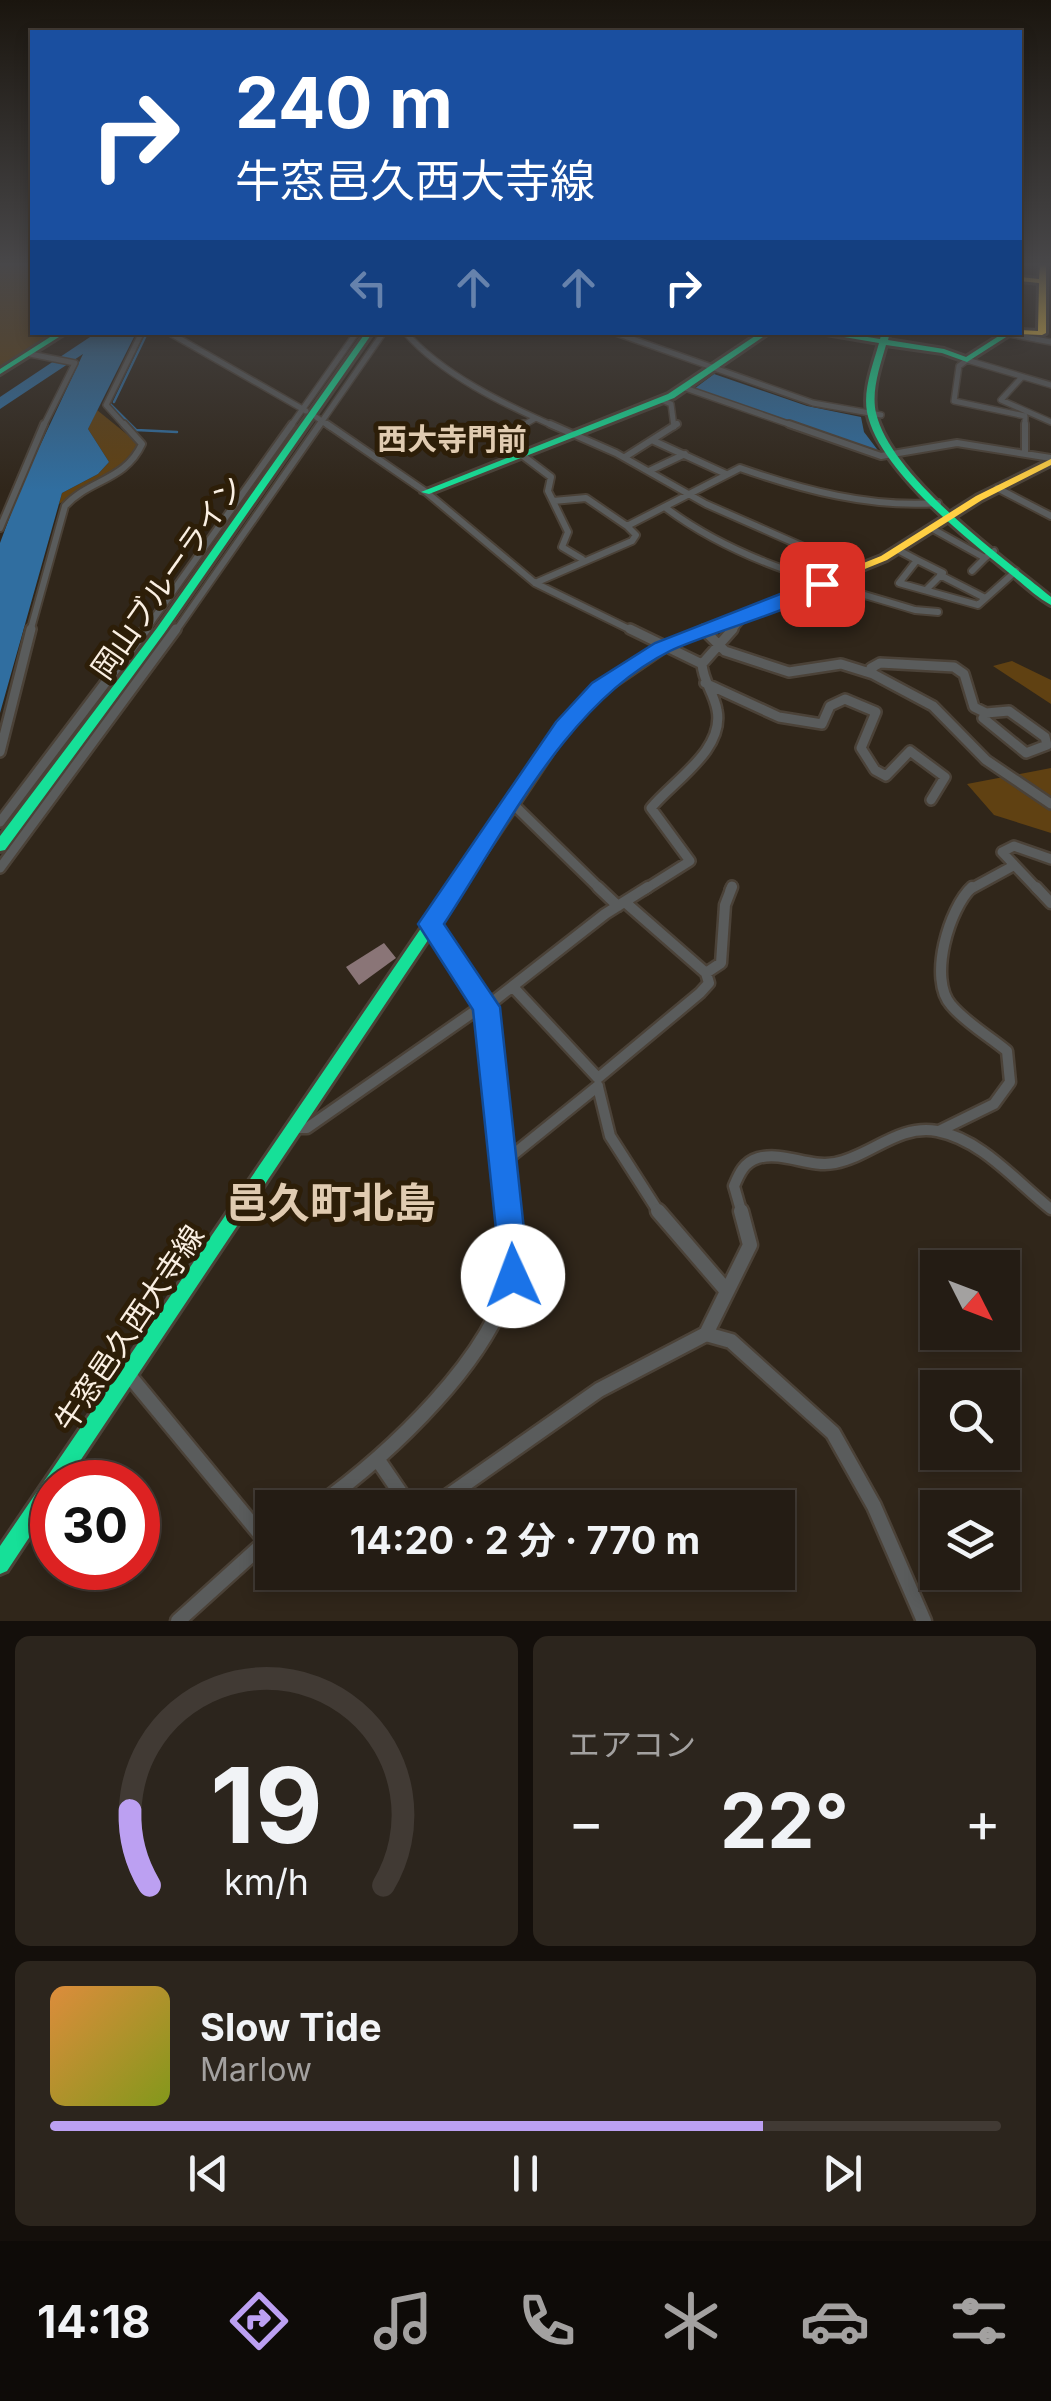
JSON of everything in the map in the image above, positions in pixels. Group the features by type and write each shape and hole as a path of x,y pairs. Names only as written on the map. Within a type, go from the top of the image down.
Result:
{"main road":[{"path":"0,372 54,339"},
{"name":"岡山ブルーライン","path":"0,846 161,630 365,339"},
{"path":"426,492 662,400 757,339"},
{"path":"889,339 876,415 895,455 952,514"},
{"path":"892,339 967,360 1001,339"},
{"path":"895,455 989,554 1016,571 1051,602"},
{"name":"牛窓邑久西大寺線","path":"70,1460 512,803 586,700 614,676 662,648 898,550 952,514 1051,460"},
{"name":"牛窓邑久西大寺線","path":"0,1564 30,1520"}],"street":[{"path":"0,752 61,516 71,500 122,473 140,452 142,444 106,405 139,339"},
{"path":"180,339 306,410"},
{"path":"0,822 98,702 353,339"},
{"path":"0,868 379,339"},
{"path":"413,339 488,395 534,420 626,457 688,494 856,570"},
{"path":"632,339 813,403 876,415"},
{"path":"0,528 24,466 75,363 30,354"},
{"path":"1025,454 1026,416 954,400 958,368 967,360 1051,384"},
{"path":"1022,377 1001,400 1051,422"},
{"path":"685,388 835,443 895,455 957,442 1051,460"},
{"path":"626,457 678,422 671,404 662,400"},
{"path":"320,419 426,492 535,583 662,648 702,664"},
{"path":"534,420 515,432 510,446 551,477 548,491 568,532 562,547 582,560"},
{"path":"654,441 726,474"},
{"path":"649,472 685,454"},
{"path":"627,526 740,468 806,491 910,504 938,503"},
{"path":"997,488 1051,516"},
{"path":"535,583 636,538 627,526 586,498 552,501"},
{"path":"666,508 722,548 822,584 915,610 938,612"},
{"path":"931,528 989,554 972,572"},
{"path":"898,550 943,573 926,590"},
{"path":"917,560 899,583 978,605 1016,571"},
{"path":"940,575 985,598"},
{"path":"293,1128 307,1128 690,860 651,808 714,735 718,719 702,664 747,613"},
{"path":"704,630 718,645 789,672 842,664 873,674 933,706 986,760 1051,804"},
{"path":"873,674 872,666 880,663 954,667 964,674 974,708 1009,711 1045,737 1048,745 1033,753 1022,751 985,721 986,712"},
{"path":"705,683 779,718 822,724 830,706 845,699 861,704 876,712 861,748 875,770 886,776 910,751 945,777 931,800"},
{"path":"504,1162 709,983 706,973 622,904 512,803"},
{"path":"1051,859 1009,846 1002,852 1051,902"},
{"path":"457,1490 599,1390 706,1334 750,1245 734,1196 738,1174 746,1163 768,1157 829,1164 855,1156 901,1132 939,1131 992,1109 1006,1089 1012,1062 1007,1051 948,1003 942,970 955,906 970,888 1013,866"},
{"path":"706,973 722,963 726,947 722,920 732,886"},
{"path":"341,1490 380,1463 432,1412 502,1301 513,1276 514,1256 485,1005 430,924"},
{"path":"513,987 598,1083 598,1105 624,1161 693,1256 726,1290"},
{"path":"939,1131 980,1150 1051,1209"},
{"path":"706,1334 731,1341 834,1433 874,1506 924,1621"},
{"path":"128,1374 255,1523"},
{"path":"380,1463 398,1490"},
{"path":"178,1621 255,1552"}],"shaded area":[{"path":"0,339 45,339 0,367"},
{"path":"97,410 139,444 125,466 59,504 62,493 98,474 109,462 88,429"},
{"path":"1012,661 1051,680 1051,704 993,666"},
{"path":"1051,768 1051,833 994,815 967,784"}],"water":[{"path":"88,339 133,339 88,429 109,462 98,474 62,493 0,713 0,543 22,484 83,354 0,409 0,397"},
{"path":"714,374 807,406 861,417 864,432 880,453 694,389"}],"building":[{"path":"384,943 396,958 359,985 346,967"}],"waterway":[{"path":"114,402 144,339"},
{"path":"109,403 136,430 177,432"}],"traffic: fast":[{"path":"0,372 53,339"},
{"path":"0,846 161,630 365,339"},
{"path":"426,492 671,396 757,339"},
{"path":"862,339 944,351 967,360 1001,339"},
{"path":"884,339 871,395 872,415 881,439 948,516 1051,602"},
{"path":"70,1460 567,723"},
{"path":"0,1564 30,1519"}],"traffic: slow":[{"path":"567,723 593,695 666,646 884,558 979,498 1051,462"}],"district":[{"name":"西大寺門前","path":"452,439"},
{"name":"邑久町北島","path":"331,1202"}],"route":[{"path":"513,1276 486,1007 440,932 430,924 574,712 599,688 662,648 822,584"}]}
